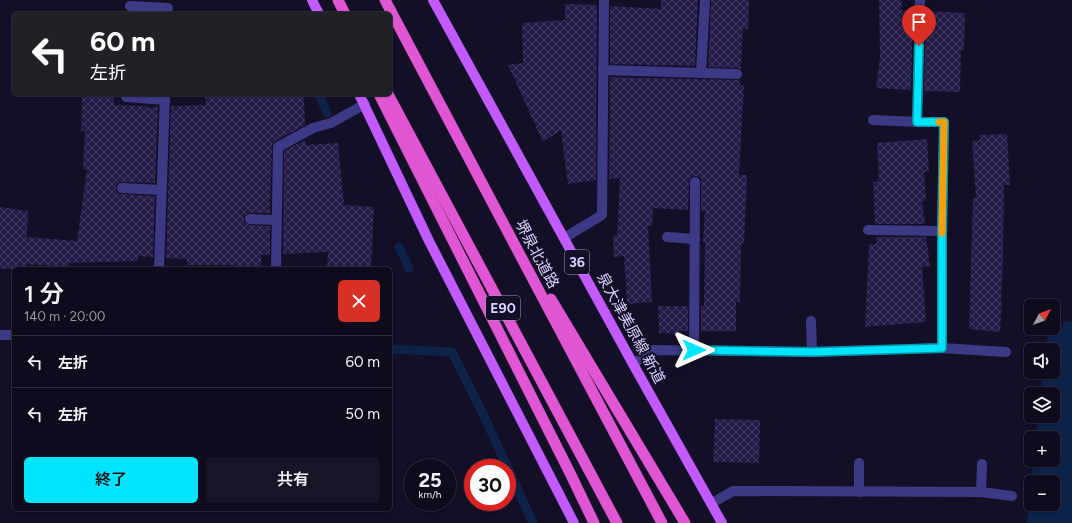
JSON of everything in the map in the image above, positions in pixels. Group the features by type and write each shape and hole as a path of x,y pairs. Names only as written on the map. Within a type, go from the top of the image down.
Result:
{"highway":[{"path":"337,0 341,12"},
{"path":"337,0 345,12"},
{"name":"堺泉北道路","path":"385,0 391,12"},
{"name":"堺泉北道路","path":"392,13 662,523"},
{"path":"380,96 594,523"},
{"name":"E90","path":"389,96 617,523"},
{"path":"487,192 685,523"}],"main road":[{"path":"312,0 318,12"},
{"name":"泉大津美原線 新道","path":"433,0 722,523"},
{"path":"360,96 429,241 574,523"}],"street":[{"path":"564,238 602,215 604,0"},
{"path":"701,73 705,0"},
{"path":"917,122 920,0"},
{"path":"130,6 168,7"},
{"path":"603,70 738,74"},
{"path":"126,97 165,97 159,267"},
{"path":"276,267 278,147 313,128 331,123 365,104"},
{"path":"873,120 944,122 942,348"},
{"path":"694,350 695,182"},
{"path":"122,188 162,190"},
{"path":"250,220 276,220"},
{"path":"868,230 942,231"},
{"path":"667,237 695,239"},
{"path":"811,321 812,352"},
{"path":"0,335 12,335"},
{"path":"633,364 653,350 812,352 942,348 1006,352"},
{"path":"859,462 859,492"},
{"path":"981,492 982,464"},
{"path":"712,504 733,491 981,492 1012,496"}],"building":[{"path":"661,0 698,0 695,66 610,64 610,6 661,9"},
{"path":"711,0 749,0 748,29 743,29 741,69 708,67"},
{"path":"879,0 902,0 901,10 913,11 911,90 876,88 880,57"},
{"path":"565,4 597,5 596,180 568,184 561,130 543,142 508,65 523,63 522,23 565,20"},
{"path":"926,11 965,13 964,50 961,50 960,92 924,91"},
{"path":"610,77 740,80 740,85 744,85 739,175 747,175 744,244 741,244 740,302 736,302 736,331 701,331 701,306 704,306 705,242 703,242 705,211 701,210 701,179 695,176 691,177 689,182 688,210 653,208 652,226 648,226 652,302 627,304 624,256 614,257 613,235 617,235 620,178 609,179"},
{"path":"82,96 114,96 114,105 147,106 147,108 158,107 155,183 122,182 117,184 116,188 116,191 121,194 155,196 153,257 138,256 138,261 69,263 68,267 26,264 25,267 0,269 0,207 28,211 27,237 77,241 87,170 83,169 85,131 81,131"},
{"path":"304,96 305,125 272,144 270,213 250,213 245,215 244,218 244,222 249,225 270,226 270,255 261,255 262,267 234,267 234,265 187,265 187,259 166,258 171,106 206,105 205,97"},
{"path":"1007,134 1010,185 1004,185 1000,332 969,329 973,198 976,198 972,141 980,140 979,135"},
{"path":"927,139 929,172 924,172 926,201 922,201 925,224 875,224 873,182 879,181 877,143"},
{"path":"305,140 306,145 338,143 344,205 374,207 371,267 327,267 328,252 283,254 284,151"},
{"path":"876,237 926,237 930,266 922,267 926,322 865,327 869,244 876,244"},
{"path":"658,306 688,306 688,331 681,331 681,334 659,333"},
{"path":"715,419 760,420 759,463 713,462"}],"waterway":[{"path":"320,97 327,113"},
{"path":"399,247 409,268"},
{"path":"1053,523 1072,347"},
{"path":"392,349 452,352 483,414 533,523"}],"slow traffic":[{"path":"939,122 944,122 942,233"}],"route":[{"path":"694,350 812,352 942,348 944,122 917,122 919,46"}]}
